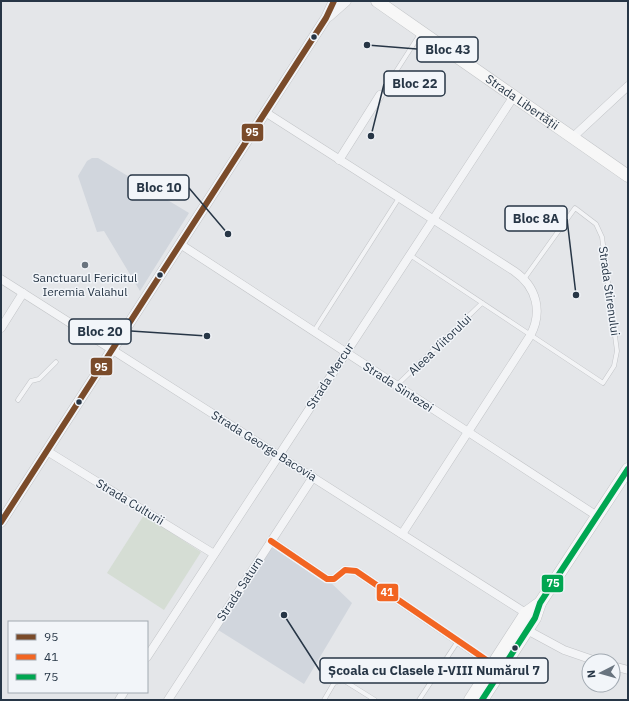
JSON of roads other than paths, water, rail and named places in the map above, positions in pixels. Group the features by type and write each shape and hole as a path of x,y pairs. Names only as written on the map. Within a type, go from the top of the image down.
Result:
{"main road":[{"name":"Strada Libertății","path":"378,1 628,176"},
{"path":"482,700 497,668 628,469"},
{"path":"470,700 527,630 531,616"}],"street":[{"path":"1,522 326,18 334,1"},
{"path":"326,18 346,1"},
{"path":"572,137 628,86"},
{"path":"339,160 380,95"},
{"name":"Strada Mercur","path":"148,654 514,96"},
{"path":"265,112 514,271 524,279 534,294 537,310 535,324 530,336 402,534"},
{"name":"Strada Sintezei","path":"180,244 597,516"},
{"name":"Strada George Bacovia","path":"1,279 531,616"},
{"path":"1,328 23,293"},
{"name":"Strada Culturii","path":"47,451 214,554"},
{"name":"Strada Saturn","path":"168,700 313,477"},
{"path":"271,541 327,579 334,579 345,570 356,571 497,668"},
{"path":"527,630 564,650 581,656"}],"lane":[{"path":"395,73 422,32"},
{"path":"314,331 399,198"},
{"name":"Strada Stirenului","path":"524,279 575,208 598,226 602,237 617,345 616,356 611,370 602,383 530,336"},
{"path":"410,255 530,336"},
{"name":"Aleea Viitorului","path":"397,386 482,303"},
{"path":"18,400 31,382 38,379 56,362"},
{"path":"419,700 458,641"},
{"path":"324,700 334,684 343,680 375,700"}],"place":[{"name":"Bloc 43","path":"367,45"},
{"name":"Bloc 22","path":"371,136"},
{"name":"Bloc 10","path":"228,234"},
{"name":"Sanctuarul Fericitul Ieremia Valahul","path":"85,265"},
{"name":"Bloc 8A","path":"576,295"},
{"name":"Bloc 20","path":"207,336"},
{"name":"Școala cu Clasele I-VIII Numărul 7","path":"284,615"}]}
